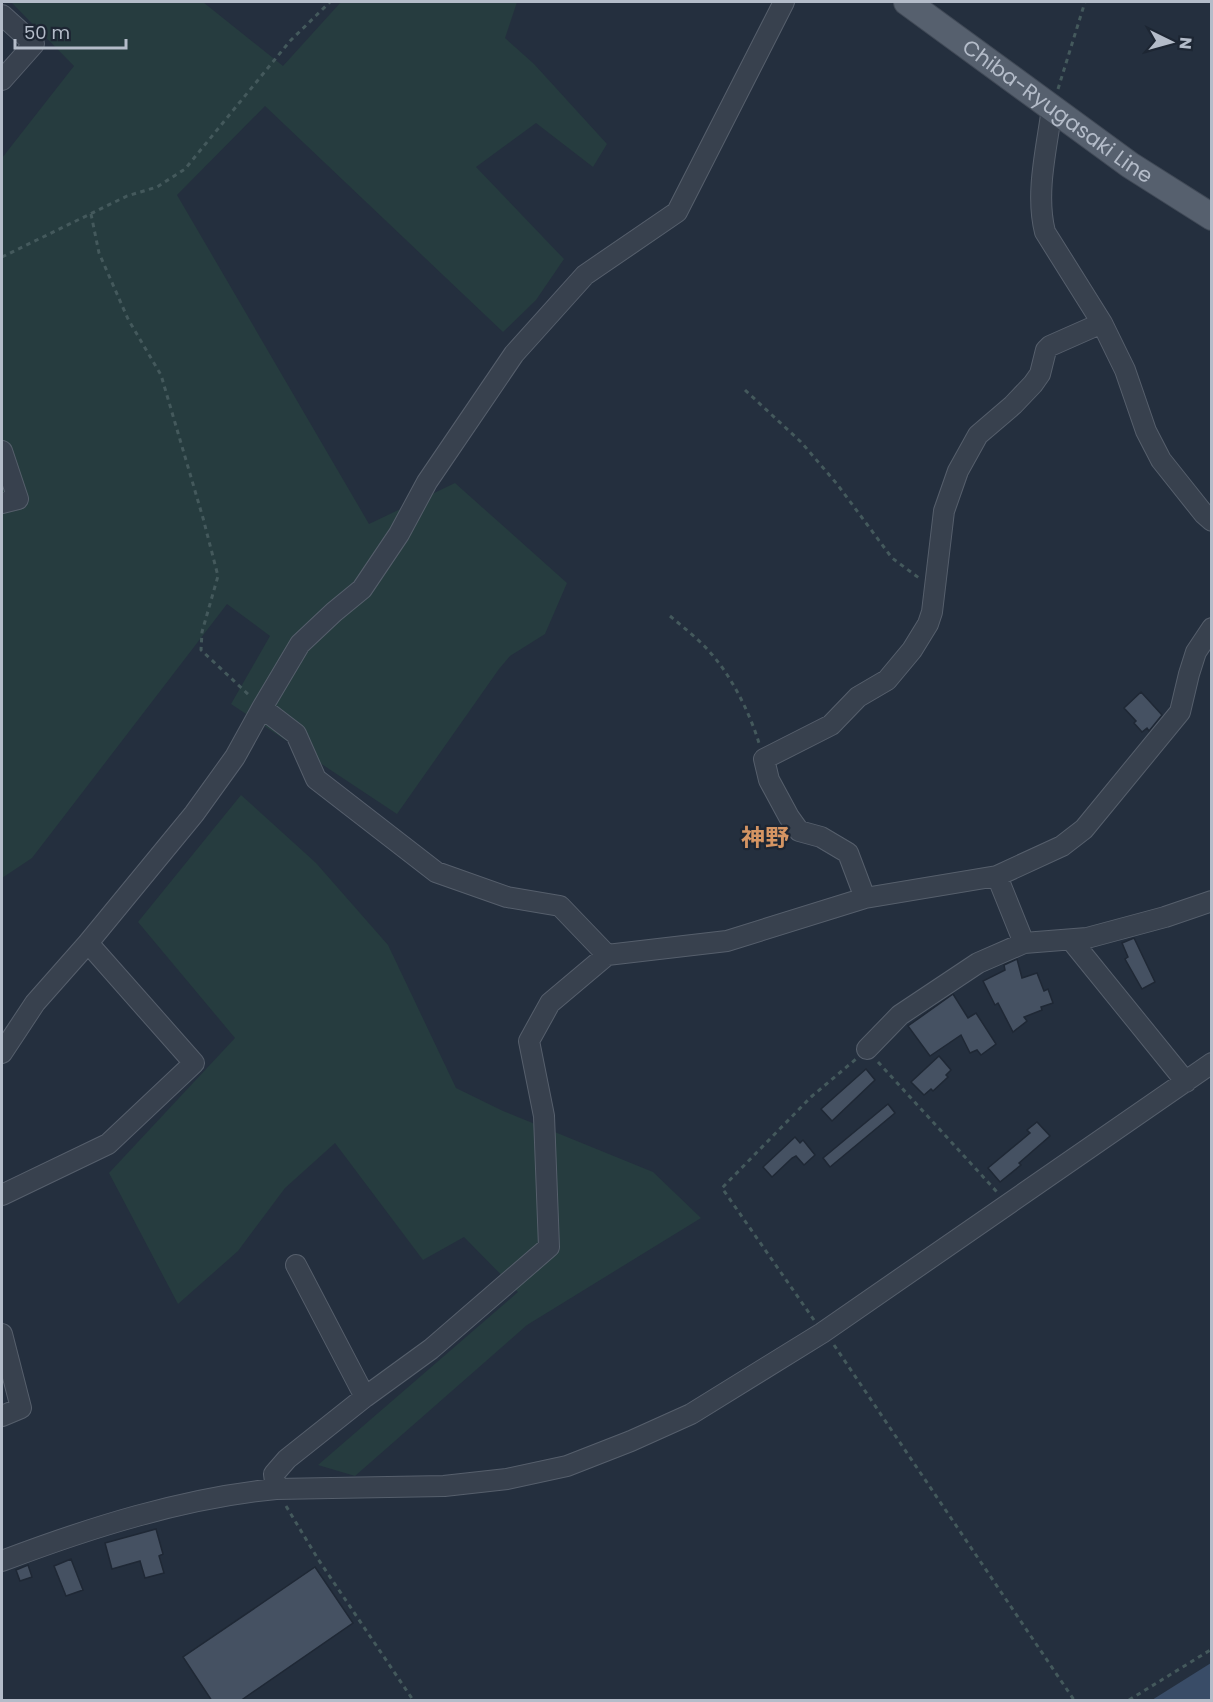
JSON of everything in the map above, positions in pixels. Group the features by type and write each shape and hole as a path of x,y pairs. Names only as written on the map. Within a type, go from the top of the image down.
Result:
{"main road":[{"name":"Chiba-Ryugasaki Line","path":"907,2 1130,165 1212,218"}],"street":[{"path":"2,1053 35,1003 88,943 194,814 235,757 300,644 362,589 399,534 427,482 514,354 585,275 677,212 784,2"},
{"path":"2,15 34,44 2,80"},
{"path":"1052,108 1042,186 1042,220 1045,232 1102,323 1125,370 1146,431 1161,460 1212,521"},
{"path":"865,898 848,853 820,837 799,831 769,780 764,759 831,725 858,697 887,680 912,650 928,624 932,612 944,511 958,471 978,435 1033,384 1040,374 1046,350 1050,346 1102,323"},
{"path":"2,452 18,499 2,503"},
{"path":"276,1489 274,1474 287,1459 365,1397 431,1349 549,1247 544,1116 529,1041 550,1003 607,955 726,941 865,898 997,876 1062,846 1084,829 1180,712 1196,652 1212,628"},
{"path":"262,708 296,734 316,779 436,872 507,897 560,906 607,955"},
{"path":"997,876 1024,943"},
{"path":"867,1050 900,1015 978,963 1024,943 1087,938 1165,917 1212,901"},
{"path":"1071,940 1186,1082"},
{"path":"2,1196 108,1143 194,1063 88,943"},
{"path":"8,1559 101,1527 194,1502 251,1491 444,1486 507,1479 567,1466 631,1441 691,1414 823,1332 1212,1063"},
{"path":"296,1265 365,1397"},
{"path":"2,1334 21,1408 2,1416"}],"path":[{"path":"2,257 127,196 157,187 185,169 290,41 330,2"},
{"path":"1052,108 1085,2"},
{"path":"91,214 99,253 128,319 161,375 218,576 202,632 201,650 262,708"},
{"path":"745,390 801,442 837,484 892,558 935,590"},
{"path":"670,616 707,650 723,670 755,730 764,759"},
{"path":"1008,1204 867,1050 810,1097 722,1188 774,1260 1074,1701"},
{"path":"276,1489 318,1559 413,1701"},
{"path":"1129,1701 1212,1649"}],"green space":[{"path":"11,2 203,2 283,66 341,2 517,2 505,38 534,64 607,144 593,167 536,123 476,167 564,259 536,300 503,332 265,106 177,195 369,524 455,483 567,583 545,634 510,656 499,669 397,814 231,704 270,636 227,604 32,858 2,878 2,158 74,66"},
{"path":"241,795 316,863 388,945 456,1088 503,1111 653,1172 701,1218 527,1325 355,1476 318,1465 518,1292 464,1237 423,1260 335,1143 285,1188 238,1251 178,1304 109,1173 235,1038 138,922"}],"water":[{"path":"1211,1663 1211,1700 1152,1700"}],"building":[{"path":"1141,692 1162,715 1149,731 1147,728 1142,732 1124,708"},
{"path":"1134,938 1155,982 1142,989 1125,959 1128,957 1122,943"},
{"path":"1017,959 1022,978 1037,973 1044,991 1048,989 1053,1003 1024,1017 1027,1021 1013,1032 998,1003 995,1005 983,981 1005,970 1004,965"},
{"path":"953,994 968,1018 976,1013 996,1044 981,1055 977,1050 970,1053 961,1035 930,1056 908,1026"},
{"path":"939,1056 951,1070 946,1075 948,1077 933,1091 931,1089 924,1095 911,1082"},
{"path":"866,1069 875,1080 832,1121 821,1109"},
{"path":"888,1104 895,1113 830,1167 823,1158"},
{"path":"1037,1122 1050,1136 1000,1182 988,1168 1030,1133 1027,1130"},
{"path":"795,1137 800,1143 803,1140 815,1155 804,1165 796,1156 792,1158 772,1177 763,1167"},
{"path":"156,1529 163,1554 159,1556 164,1573 145,1578 140,1561 112,1569 105,1543"},
{"path":"71,1559 83,1590 66,1596 54,1566"},
{"path":"28,1565 32,1577 20,1581 16,1570"},
{"path":"315,1567 353,1623 240,1701 212,1701 183,1657"}],"district":[{"name":"神野","path":"765,838"}]}
